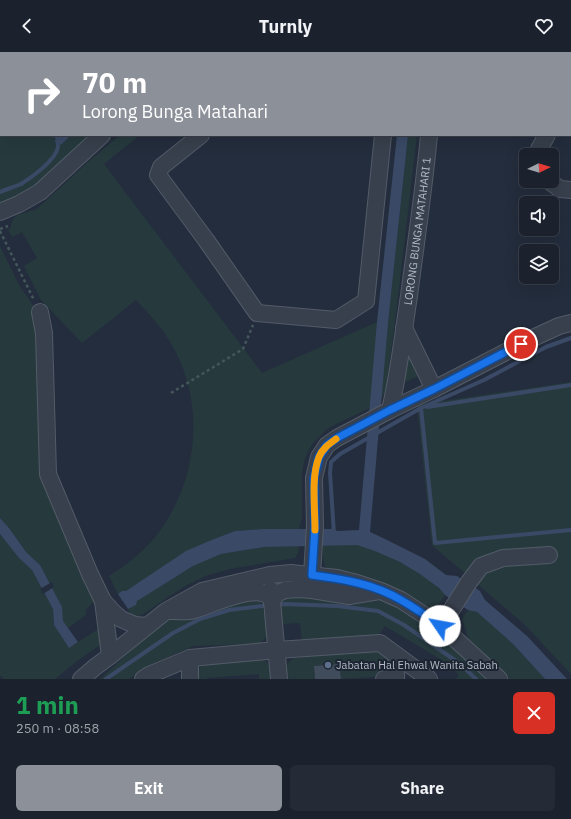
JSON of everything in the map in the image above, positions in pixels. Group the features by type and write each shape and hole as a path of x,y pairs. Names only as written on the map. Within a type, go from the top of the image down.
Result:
{"street":[{"path":"405,52 419,52"},
{"path":"0,212 19,204 40,192 101,136"},
{"path":"199,136 161,167 158,175 257,313 336,320 366,301 384,136"},
{"name":"LORONG BUNGA MATAHARI 1","path":"390,410 395,389 404,328 424,184 429,136"},
{"path":"540,148 546,136"},
{"path":"559,188 571,190"},
{"path":"40,312 44,333 48,474 103,601 121,619 135,625 147,626"},
{"path":"312,575 315,526 314,478 319,457 327,445 337,438 390,410 535,337 571,322"},
{"path":"404,328 434,389"},
{"path":"440,626 481,566 503,558 549,555"},
{"path":"81,679 166,611 202,591 270,575 292,573 337,578 381,590 401,600 440,626 499,679"},
{"path":"270,575 279,679"},
{"path":"272,606 278,593 285,590 312,590 349,596 381,590"},
{"path":"166,611 192,610 233,596 258,592 267,594 272,606"},
{"path":"103,601 110,656"},
{"path":"147,678 190,658 380,643 429,679"},
{"path":"384,679 396,678 398,656"},
{"path":"190,658 190,679"}],"path":[{"path":"8,226 0,230 40,312"},
{"path":"171,393 243,349 257,313"}],"green space":[{"path":"0,136 55,136 54,137 61,145 70,136 90,136 35,186 13,200 0,204"},
{"path":"119,136 139,136 104,164 262,373 377,322 388,323 408,136 417,136 386,389 378,402 370,408 327,429 313,443 308,451 304,461 302,474 302,517 299,529 235,531 214,539 126,591 122,591 118,594 109,576 148,546 166,522 186,479 191,455 193,431 192,408 188,384 180,361 169,340 158,324 136,300 82,343 41,300 24,266 37,258 22,232 12,237 8,230 11,228 14,218 18,215 37,209"},
{"path":"0,246 20,287 33,305 37,319 44,475 95,600 86,610 86,615 68,628 63,621 62,607 40,565 26,552 0,518"},
{"path":"406,350 419,376 401,384"},
{"path":"571,382 571,674 524,624 432,545 417,405"},
{"path":"0,534 19,558 32,570 53,609 54,625 69,648 100,628 103,643 55,679 4,679 0,675"},
{"path":"353,544 383,554 408,566 424,576 445,595 438,605 431,608 392,587 328,568 325,566 323,558 323,545"},
{"path":"299,546 298,553 295,558 230,569 208,575 187,585 142,615 132,616 128,609 135,605 136,601 193,566 220,554 264,547"},
{"path":"285,595 379,596 441,634 488,679 456,679 459,675 447,663 385,626 378,636 302,641 300,623 281,624 280,598"},
{"path":"257,597 262,606 266,619 267,633 264,640 258,644 193,646 150,665 129,679 100,679 146,637 174,615"},
{"path":"468,610 477,612 513,644 545,679 509,679 469,640 462,619"},
{"path":"378,650 390,657 391,668 385,676 341,679 339,664 314,666 315,679 289,679 287,673 289,662 295,658"},
{"path":"262,659 269,665 272,679 259,679 259,674 196,679 198,670 205,664"}],"water":[{"path":"55,136 70,136 61,145 54,137"},
{"path":"397,136 408,136 388,323 370,532 425,559 446,575 457,576 480,591 485,600 527,636 567,679 545,679 513,644 477,612 468,610 445,595 439,588 420,574 400,562 357,545 264,547 221,554 193,566 137,601 136,605 128,609 118,594 122,591 126,591 186,551 235,531 263,529 334,529 337,531 359,530 377,322"},
{"path":"0,518 26,552 40,565 62,607 63,621 78,642 69,648 54,625 53,609 32,570 19,558 0,534"}],"pier":[{"path":"52,582 54,587 43,594 40,589"}],"building":[{"path":"339,664 341,679 315,679 314,666"}],"waterway":[{"path":"0,192 21,184 31,178 48,163 56,152 58,147 57,141"},
{"path":"334,534 330,473 331,462 340,454 421,408 484,380 546,347 571,338"},
{"path":"427,407 571,385"},
{"path":"421,408 435,543 571,530"},
{"path":"106,679 173,633 200,619 229,610 270,605"},
{"path":"276,605 338,606 378,611 404,625 459,663 476,679"}],"slow traffic":[{"path":"315,530 314,478 319,457 327,445 336,439"}],"place":[{"name":"Jabatan Hal Ehwal Wanita Sabah","path":"328,665"}],"route":[{"path":"440,626 401,600 381,590 337,578 312,575 315,526 314,478 319,457 327,445 337,438 521,344"}]}
